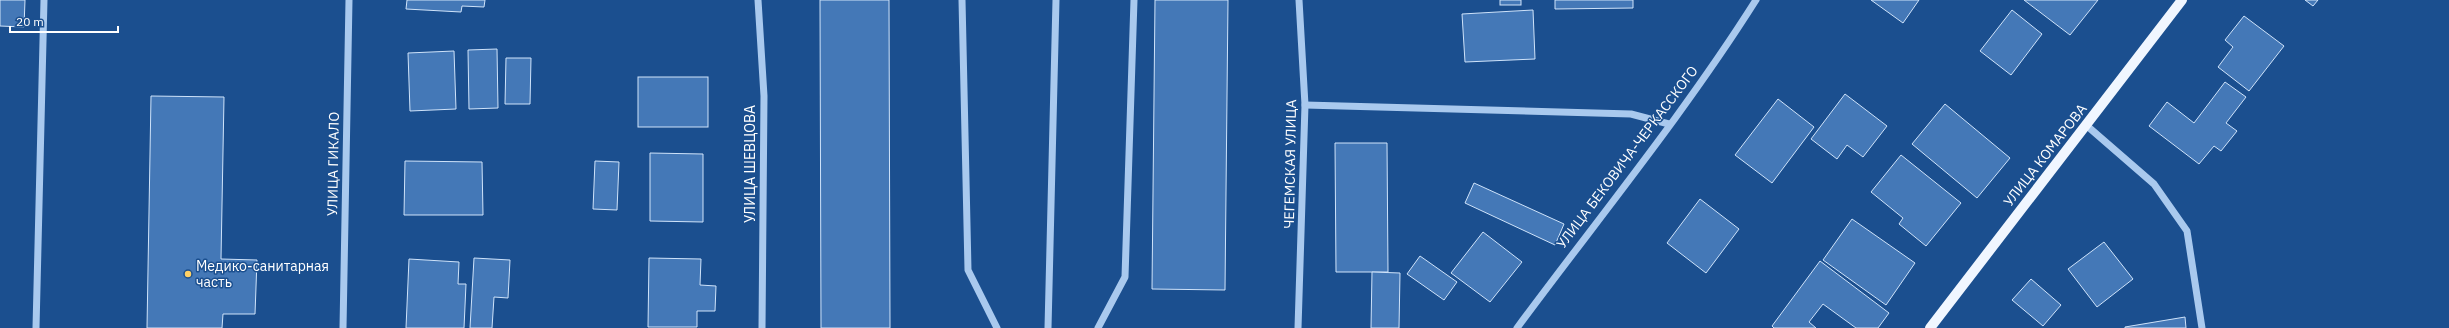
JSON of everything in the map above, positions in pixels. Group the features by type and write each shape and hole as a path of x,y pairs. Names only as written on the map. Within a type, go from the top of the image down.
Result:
{"main road":[{"name":"УЛИЦА КОМАРОВА","path":"1930,328 2182,0"}],"street":[{"path":"36,328 44,0"},
{"name":"УЛИЦА ГИКАЛО","path":"343,328 350,0"},
{"name":"УЛИЦА ШЕВЦОВА","path":"758,0 764,96 762,328"},
{"path":"962,0 968,270 997,328"},
{"path":"1048,328 1056,0"},
{"path":"1098,328 1125,277 1134,0"},
{"name":"ЧЕГЕМСКАЯ УЛИЦА","path":"1298,328 1305,105 1299,0"},
{"name":"УЛИЦА БЕКОВИЧА-ЧЕРКАССКОГО","path":"1517,328 1669,124 1735,33 1756,0"},
{"path":"1305,105 1631,114 1669,124"},
{"path":"2086,125 2154,184 2187,231 2202,328"}],"building":[{"path":"0,0 25,0 24,27 0,26"},
{"path":"407,0 485,0 484,7 462,6 461,12 406,9"},
{"path":"820,0 889,0 890,328 821,328"},
{"path":"1155,0 1228,0 1225,290 1152,289"},
{"path":"1500,0 1521,0 1521,5 1500,5"},
{"path":"1555,0 1633,0 1633,8 1555,9"},
{"path":"1871,0 1919,0 1903,23"},
{"path":"2024,0 2098,0 2070,35"},
{"path":"2305,0 2318,0 2313,6"},
{"path":"1533,10 1535,59 1465,62 1462,14"},
{"path":"2012,10 2042,34 2011,75 1980,51"},
{"path":"2244,16 2284,46 2249,91 2218,67 2233,47 2225,40"},
{"path":"497,49 498,108 469,109 468,50"},
{"path":"454,51 456,109 410,111 408,53"},
{"path":"506,58 531,58 530,104 505,104"},
{"path":"638,77 708,77 708,127 638,127"},
{"path":"2225,82 2246,97 2226,123 2237,131 2221,151 2214,146 2199,164 2149,126 2167,102 2194,123"},
{"path":"1845,94 1887,126 1863,157 1847,145 1837,159 1811,139"},
{"path":"151,96 224,97 221,259 257,260 255,314 223,314 222,328 147,328"},
{"path":"1778,99 1814,127 1772,183 1735,155"},
{"path":"1945,104 2010,158 1977,198 1912,144"},
{"path":"1335,143 1387,143 1388,272 1336,272"},
{"path":"650,153 703,154 703,222 650,221"},
{"path":"1901,155 1961,203 1926,246 1899,224 1903,218 1871,192"},
{"path":"405,161 482,162 483,215 404,215"},
{"path":"595,161 619,162 617,210 593,209"},
{"path":"1474,183 1564,224 1555,245 1465,203"},
{"path":"1700,199 1739,229 1706,273 1667,243"},
{"path":"1852,219 1915,263 1886,305 1823,260"},
{"path":"1483,232 1522,262 1490,302 1451,273"},
{"path":"2104,242 2133,279 2097,307 2068,269"},
{"path":"1420,256 1457,282 1444,300 1407,274"},
{"path":"474,258 510,260 508,298 494,297 492,328 470,328"},
{"path":"649,258 701,259 700,285 716,286 715,311 697,311 697,327 648,327"},
{"path":"409,259 459,262 458,284 466,284 464,328 406,328"},
{"path":"1820,261 1889,313 1878,328 1856,328 1823,304 1809,322 1816,328 1774,328 1772,326"},
{"path":"1372,272 1400,273 1399,328 1371,328"},
{"path":"2031,279 2061,305 2043,326 2012,300"},
{"path":"2185,317 2186,328 2125,328 2125,327"}],"place":[{"name":"Медико-санитарная часть","path":"188,274"}]}
